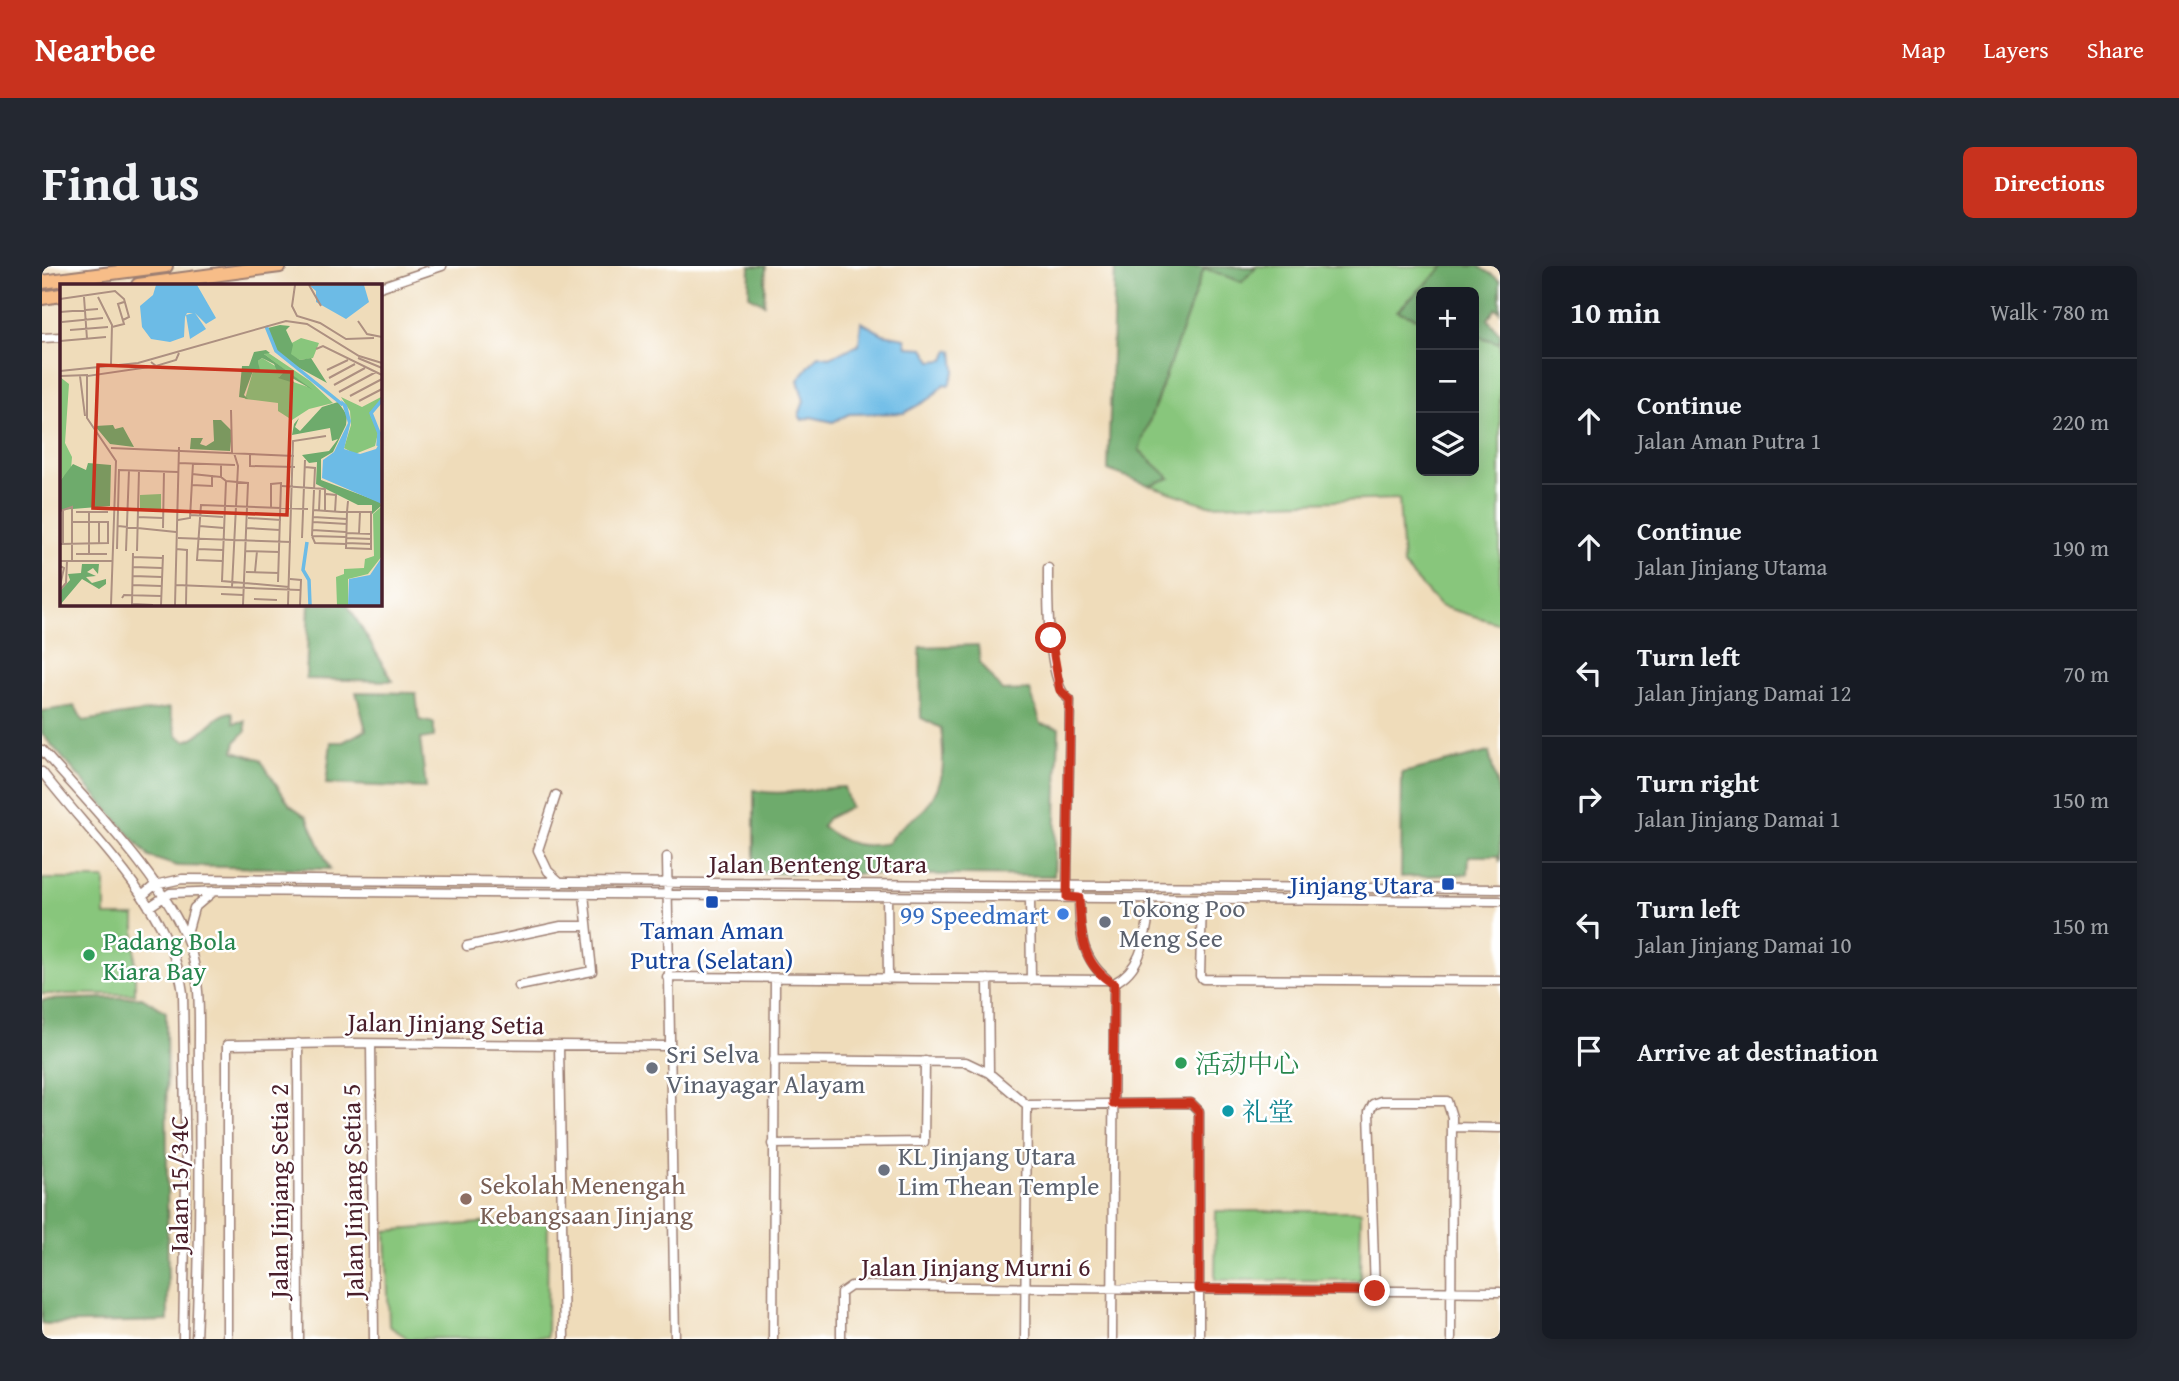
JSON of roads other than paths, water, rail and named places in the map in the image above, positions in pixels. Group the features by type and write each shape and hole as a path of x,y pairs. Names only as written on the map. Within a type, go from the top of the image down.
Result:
{"highway":[{"path":"42,282 118,269 166,266"},
{"path":"145,284 280,266"},
{"path":"42,298 60,295"}],"street":[{"path":"382,286 442,266"},
{"path":"42,338 60,337"},
{"path":"1048,568 1051,638 1060,690 1070,700 1067,897"},
{"name":"Jalan 15/34C","path":"42,750 155,885 186,939 197,982 201,1187 196,1339"},
{"name":"Jalan 15/34C","path":"42,772 142,896 168,937 180,970 184,1030 183,1339"},
{"path":"556,795 538,850 548,871 561,883"},
{"path":"667,857 675,1339"},
{"name":"Jalan Benteng Utara","path":"155,885 182,879 1500,889"},
{"path":"748,883 748,895"},
{"path":"142,896 155,885"},
{"path":"1079,886 1082,943 1088,959 1110,982 1113,1104 1112,1339"},
{"path":"186,939 189,918 194,908 214,891"},
{"name":"Jalan Benteng Utara","path":"149,907 163,897 178,892 214,891 1500,901"},
{"path":"519,986 592,971 584,894"},
{"path":"887,897 888,979"},
{"path":"1030,898 1031,980"},
{"path":"667,977 1110,982 1135,966 1143,948 1152,898"},
{"path":"1202,898 1200,976 1203,979 1500,981"},
{"path":"467,946 561,926 586,926"},
{"path":"773,1339 775,978"},
{"path":"988,979 989,1073"},
{"name":"Jalan Jinjang Setia 2","path":"298,1043 299,1339"},
{"name":"Jalan Jinjang Setia","path":"227,1339 226,1049 232,1044 669,1046"},
{"name":"Jalan Jinjang Setia 5","path":"372,1044 374,1339"},
{"path":"559,1046 564,1339"},
{"path":"774,1060 966,1062 989,1073 1027,1105 1191,1103 1199,1111 1199,1339"},
{"path":"773,1144 924,1142 925,1061"},
{"path":"1375,1291 1369,1112 1373,1104 1381,1101 1447,1101 1452,1127 1451,1339"},
{"path":"1025,1339 1027,1105"},
{"path":"1452,1127 1500,1128"},
{"name":"Jalan Jinjang Murni 6","path":"841,1339 841,1293 851,1286 1500,1292"}],"water":[{"path":"861,322 883,334 905,338 907,347 924,348 932,361 945,360 949,350 953,351 955,370 949,385 944,384 931,398 904,413 849,414 833,422 811,417 802,420 799,415 804,401 798,380 818,355 829,357 859,345"}],"place":[{"name":"Jinjang Utara","path":"1448,884"},
{"name":"Taman Aman Putra (Selatan)","path":"712,902"},
{"name":"99 Speedmart","path":"1063,914"},
{"name":"Tokong Poo Meng See","path":"1105,922"},
{"name":"Padang Bola Kiara Bay","path":"89,955"},
{"name":"活动中心","path":"1181,1063"},
{"name":"Sri Selva Vinayagar Alayam","path":"652,1068"},
{"name":"礼堂","path":"1228,1111"},
{"name":"KL Jinjang Utara Lim Thean Temple","path":"884,1170"},
{"name":"Sekolah Menengah Kebangsaan Jinjang","path":"466,1199"}]}
